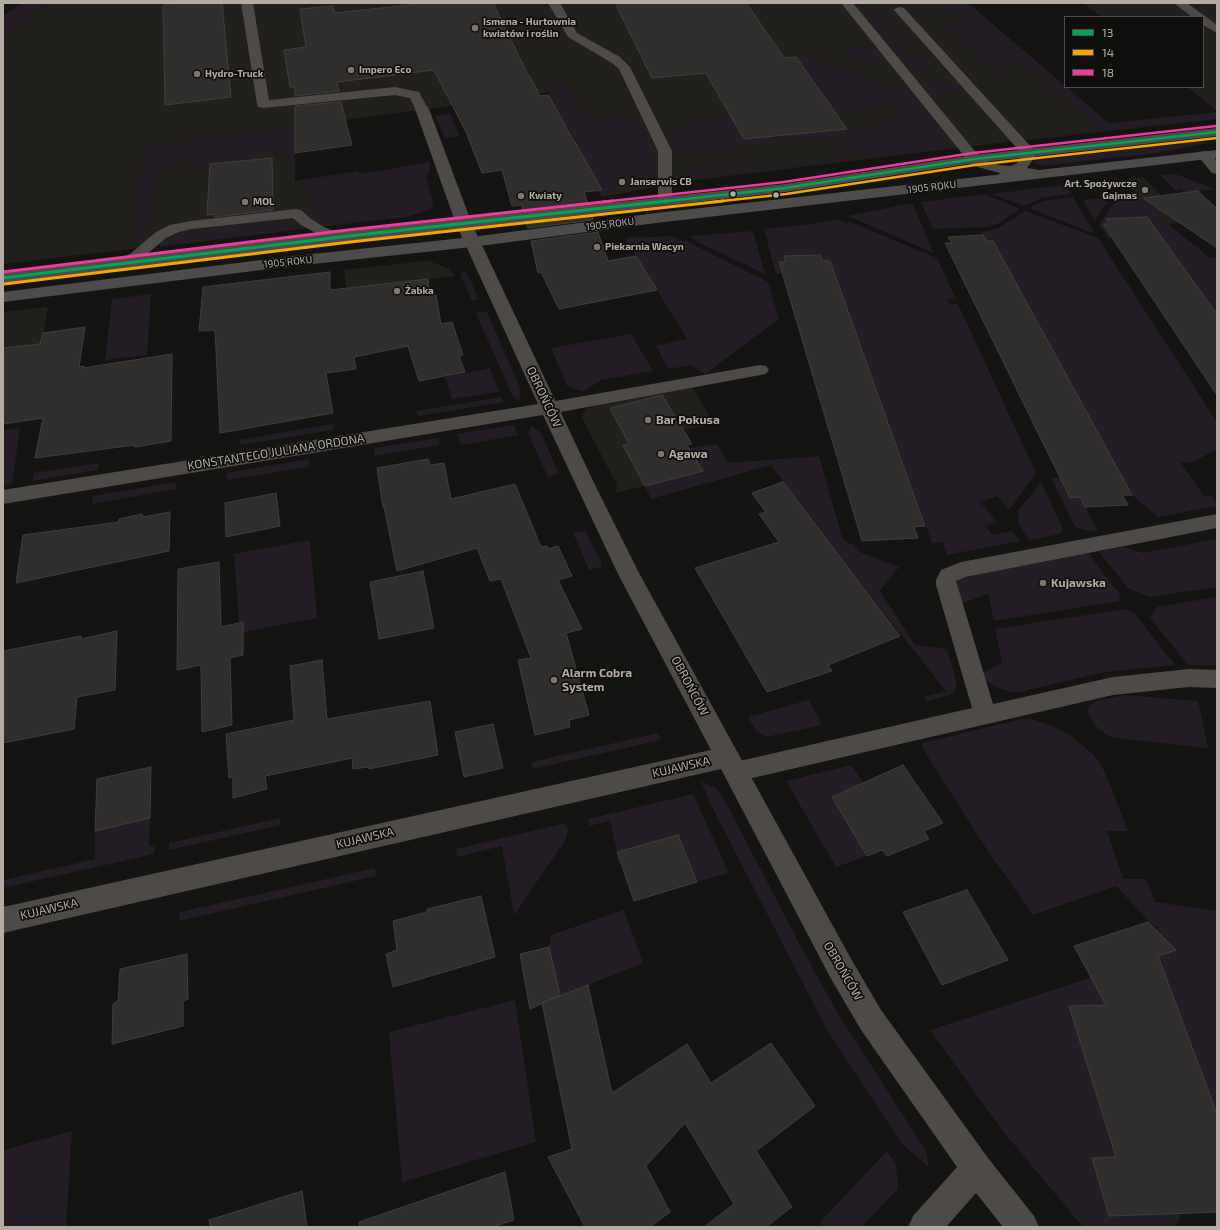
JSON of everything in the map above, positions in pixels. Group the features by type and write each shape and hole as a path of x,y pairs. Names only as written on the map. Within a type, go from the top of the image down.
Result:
{"main road":[{"name":"1905 ROKU","path":"3,297 294,261 665,201 818,183 974,159 1217,132"},
{"name":"1905 ROKU","path":"3,278 349,236 468,233 649,219 1210,154"}],"street":[{"name":"OBROŃCÓW","path":"422,109 468,233 550,408 584,485 626,567 840,967 871,1020 977,1169 1023,1227"},
{"path":"1210,154 1217,170"},
{"name":"KONSTANTEGO JULIANA ORDONA","path":"3,497 550,408"},
{"name":"KUJAWSKA","path":"3,920 731,764"},
{"path":"924,1227 977,1169"}],"lane":[{"path":"247,3 263,104 395,91 415,95 422,109"},
{"path":"554,3 572,34 616,60 624,67 664,147 666,157 665,201"},
{"path":"847,3 974,159 986,166 1014,172 1041,174"},
{"path":"1180,3 1198,16"},
{"path":"900,10 1029,153 1022,166 1014,172 994,179"},
{"path":"1204,21 1217,30"},
{"path":"121,264 134,257 161,235 175,228 191,224 296,212 306,222 319,230 328,234 349,236"},
{"path":"550,408 760,370"},
{"path":"985,715 946,585 948,576 961,570 1217,521"},
{"name":"KUJAWSKA","path":"731,764 985,715 1113,686 1189,678 1217,679"}],"shaded area":[{"path":"21,3 47,3 3,36 3,16"},
{"path":"47,3 959,3 1104,130 687,181 602,197 549,92 295,127 295,181 308,185 319,218 336,225 3,264 3,36"},
{"path":"855,3 863,3 911,54 934,67 918,69 909,66"},
{"path":"942,3 968,3 1064,85 1064,88 1068,88 1109,123 1217,112 1217,119 1028,140 1025,139 1101,130 1027,64 990,68 975,54 973,50 965,45 943,25 962,22"},
{"path":"1083,3 1217,3 1217,102 1196,88 1204,88 1204,16 1101,16"},
{"path":"874,47 883,58 883,63 870,65 863,63 841,50"},
{"path":"796,57 810,57 892,87 888,106 801,114 781,66 801,64"},
{"path":"947,82 960,86 965,92 933,95 928,90 928,87 933,83"},
{"path":"567,83 587,120 617,116 629,119 642,128 656,160 655,172 649,185 635,186 630,176 610,178 614,189 602,197 584,158 546,86"},
{"path":"896,86 919,98 929,111 892,106"},
{"path":"1188,88 1196,88 1217,102 1217,111"},
{"path":"892,109 931,114 941,126 788,142 783,135 898,123 893,115 897,114"},
{"path":"732,111 734,122 744,139 773,136 777,143 693,152 674,146 670,136 674,130 684,126 717,121"},
{"path":"450,113 460,136 445,138 435,116"},
{"path":"295,127 295,168 288,169 287,151 256,154 256,159 194,166 194,159 181,160 180,167 159,169 157,182 150,192 146,231 141,240 133,248 132,246 144,147"},
{"path":"940,129 948,140 950,149 875,157 831,141"},
{"path":"1203,141 1207,143 1164,152 1043,166 1034,163 1034,161 1038,160"},
{"path":"842,157 853,159 679,178 689,173"},
{"path":"430,162 430,170 426,177 433,202 432,206 427,211 405,217 336,225 319,218 312,211 308,185 295,181 358,171 360,174"},
{"path":"1175,174 1216,189 1185,193 1181,189 1175,190 1160,175"},
{"path":"1143,177 1177,212 1168,213 1178,223 1168,224 1124,180"},
{"path":"1062,185 1066,187 1071,194 1042,198 1024,206 992,194"},
{"path":"985,194 1020,209 999,223 987,227 933,229 921,202"},
{"path":"1139,195 1168,224 1210,258 1217,256 1217,314 1151,222 1144,223 1139,217 1106,219 1109,224 1103,225 1112,238 1108,238 1099,225 1118,197"},
{"path":"1073,197 1095,234 1029,208 1043,201"},
{"path":"1110,198 1095,220 1083,200"},
{"path":"907,204 913,205 934,253 848,216"},
{"path":"1025,211 1098,238 1217,422 1217,449 1195,461 1181,463 1204,496 1211,495 1217,503 1217,506 1158,517 1132,495 993,241 987,241 982,232 998,228"},
{"path":"837,219 846,223 850,222 937,258 956,299 947,299 949,304 958,304 1036,473 1009,510 997,496 980,502 997,522 985,526 992,535 1012,531 1020,541 947,555 942,542 932,543 830,261 823,261 820,255 784,256 786,262 778,263 782,274 776,274 764,229 812,224"},
{"path":"268,221 290,224 296,230 159,247 172,236 179,233"},
{"path":"753,231 765,274 695,241 690,236"},
{"path":"671,236 682,241 686,241 768,282 779,319 705,374 691,365 668,369 656,346 687,339 625,238"},
{"path":"426,261 450,269 455,276 346,288 344,270"},
{"path":"465,272 471,281 478,299 472,301 460,273"},
{"path":"151,294 147,355 105,360 112,299"},
{"path":"48,307 33,385 3,389 3,312"},
{"path":"484,311 487,312 521,390 519,402 512,395 476,313"},
{"path":"631,334 653,371 601,380 583,392 567,386 551,348"},
{"path":"490,368 499,392 452,399 445,377"},
{"path":"691,385 714,424 679,431 703,471 616,493 617,485 582,418 584,412 588,408 606,403"},
{"path":"501,397 504,402 418,416 416,411"},
{"path":"333,424 334,430 240,445 239,440"},
{"path":"514,425 518,435 461,445 457,434"},
{"path":"531,426 541,433 559,474 548,477 528,434"},
{"path":"20,428 12,484 3,485 3,431"},
{"path":"438,438 440,445 375,456 374,448"},
{"path":"717,444 728,463 819,456 842,537 846,542 852,544 860,552 899,567 880,591 915,645 947,649 957,685 955,691 950,695 927,701 924,697 946,691 835,551 771,465 651,499 645,486 702,471 689,448"},
{"path":"309,459 309,467 227,480 226,473"},
{"path":"98,463 98,470 33,481 33,473"},
{"path":"1051,478 1060,478 1070,498 1080,497 1097,530 1088,531 1075,527"},
{"path":"176,482 176,489 92,504 93,496"},
{"path":"1041,482 1063,529 1060,534 1029,540 1019,525 1018,511"},
{"path":"585,531 602,563 600,567 589,570 573,533"},
{"path":"1217,539 1217,587 1149,597 1128,588 1099,552 1123,547 1143,553"},
{"path":"310,540 317,618 243,632 243,622 239,623 234,554"},
{"path":"1088,553 1121,596 1119,601 994,621 988,594 960,604 956,585 958,579 961,577"},
{"path":"1217,597 1217,665 1188,665 1150,618 1157,607"},
{"path":"1125,609 1134,613 1175,665 1105,672 1019,692 1012,692 997,688 985,679 982,673 1002,662 995,629"},
{"path":"1124,695 1198,701 1208,748 1115,738 1107,735 1098,728 1090,718 1087,711 1089,706 1094,702"},
{"path":"809,700 822,725 766,737 757,732 748,717"},
{"path":"1022,719 1031,719 1050,725 1067,733 1093,754 1101,765 1128,831 1107,831 1123,879 1146,879 1155,902 1217,911 1217,1114 1175,1002 1069,1006 1116,1157 1092,1159 1109,1216 1181,1213 1176,1227 1083,1227 1002,1130 930,1030 1176,950 1116,886 1033,915 986,848 923,749 922,743"},
{"path":"658,733 661,740 533,769 531,762"},
{"path":"851,765 864,783 832,797 867,856 836,867 786,781"},
{"path":"701,781 717,789 722,795 800,945 837,1012 926,1151 929,1167 902,1144 827,1030 712,807"},
{"path":"693,794 729,873 697,882 678,835 617,852 610,821 589,826 588,819"},
{"path":"150,818 149,847 154,846 154,854 3,888 3,880 95,859 95,831"},
{"path":"280,818 281,825 169,850 169,843"},
{"path":"566,823 568,831 565,841 514,915 502,846 457,857 456,849"},
{"path":"375,868 376,876 179,921 180,912"},
{"path":"624,910 643,963 560,996 549,947 551,935"},
{"path":"515,1000 536,1142 402,1182 389,1032"},
{"path":"72,1131 66,1227 3,1227 3,1150"},
{"path":"887,1151 896,1163 898,1189 861,1227 824,1227 820,1222"}],"building":[{"path":"180,3 222,3 231,97 165,105 163,5"},
{"path":"427,3 493,3 528,75 540,96 549,95 602,190 584,192 588,204 523,211 522,205 512,206 502,170 482,173 466,132 434,70 337,82 339,91 295,96 295,87 290,87 284,50 306,47 300,9 333,6 335,13"},
{"path":"615,3 746,3 783,56 785,58 796,57 847,129 744,139 706,73 652,78"},
{"path":"341,102 352,145 295,153 295,106"},
{"path":"272,158 273,210 215,217 215,214 207,215 210,164"},
{"path":"1198,191 1217,209 1217,248 1143,198"},
{"path":"592,215 593,220 528,228 526,223"},
{"path":"1147,217 1217,314 1217,395 1103,224 1109,224 1106,219"},
{"path":"598,232 608,261 636,256 657,290 559,309 541,272 538,273 531,241"},
{"path":"983,235 987,241 993,241 1132,495 1122,495 1128,505 1085,507 1080,497 1070,498 945,243 952,243 948,237"},
{"path":"820,255 823,261 830,261 925,526 914,527 918,538 862,541 779,262 786,262 784,256"},
{"path":"330,272 330,290 428,279 430,296 436,295 441,324 452,322 463,355 459,356 465,372 419,381 408,346 354,357 356,369 326,373 333,413 220,433 215,330 199,331 203,287"},
{"path":"85,327 79,367 84,366 83,368 172,354 171,441 135,447 135,445 35,458 43,418 3,424 3,348 40,344 43,333"},
{"path":"662,395 692,444 687,445 703,471 645,486 623,445 629,444 610,408"},
{"path":"428,459 430,465 444,463 451,499 515,484 541,547 547,546 548,549 558,546 572,576 558,580 582,629 566,633 589,715 569,720 570,727 535,735 518,660 531,658 501,579 490,581 477,548 397,571 383,507 377,468"},
{"path":"783,482 900,636 828,665 832,671 767,692 695,568 779,542 759,514 766,512 752,493"},
{"path":"276,493 280,526 226,537 225,503"},
{"path":"170,512 169,551 16,583 23,535 119,522 119,519 142,514 143,517"},
{"path":"219,562 221,627 243,622 243,655 230,658 232,725 202,732 201,665 177,670 178,569"},
{"path":"423,571 434,628 379,639 370,582"},
{"path":"117,631 115,690 77,697 74,729 3,743 3,651 81,636 81,639"},
{"path":"322,660 327,719 430,701 438,755 369,769 368,767 353,769 352,758 265,776 267,789 233,798 233,777 229,778 226,734 294,720 290,666"},
{"path":"493,724 503,768 464,777 455,732"},
{"path":"903,765 943,823 924,831 929,839 887,856 882,850 867,856 832,797"},
{"path":"151,767 150,818 95,831 97,779"},
{"path":"678,835 697,882 634,901 617,852"},
{"path":"967,890 1008,960 942,985 903,912"},
{"path":"481,896 495,957 393,987 386,954 397,950 393,921 427,912 427,909"},
{"path":"1148,922 1176,950 1158,956 1217,1114 1217,1212 1109,1216 1092,1158 1116,1157 1069,1006 1106,1005 1074,946"},
{"path":"549,947 560,995 530,1009 520,954"},
{"path":"187,954 188,999 183,1001 183,1026 112,1044 113,1004 118,1001 120,969"},
{"path":"588,985 612,1093 687,1044 711,1083 771,1043 815,1106 756,1151 792,1207 766,1227 704,1227 734,1204 685,1123 646,1166 670,1212 650,1227 585,1227 548,1157 572,1149 542,1003"},
{"path":"505,1172 514,1220 492,1227 360,1227 359,1222"},
{"path":"302,1191 307,1227 210,1227 209,1220"}],"transit line":[{"name":"18","path":"3,272 348,230 784,182 973,153 1216,126"},
{"name":"13","path":"3,278 349,236 785,188 974,159 1217,132"},
{"name":"14","path":"4,284 350,242 786,194 975,165 1217,138"}],"place":[{"name":"Ismena - Hurtownia kwiatów i roślin","path":"475,28"},
{"name":"Impero Eco","path":"351,70"},
{"name":"Hydro-Truck","path":"197,74"},
{"name":"Janserwis CB","path":"622,182"},
{"name":"Art. Spożywcze Gajmas","path":"1145,190"},
{"name":"Kwiaty","path":"521,196"},
{"name":"MOL","path":"245,202"},
{"name":"Piekarnia Wacyn","path":"597,247"},
{"name":"Żabka","path":"397,291"},
{"name":"Bar Pokusa","path":"648,420"},
{"name":"Agawa","path":"661,454"},
{"name":"Kujawska","path":"1043,583"},
{"name":"Alarm Cobra System","path":"554,680"}]}
